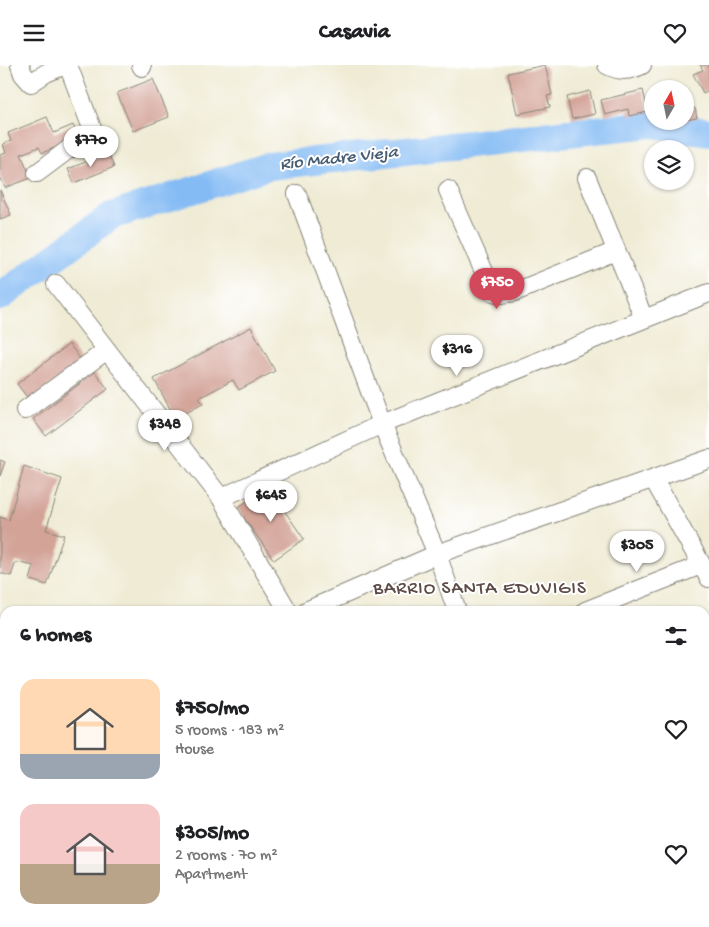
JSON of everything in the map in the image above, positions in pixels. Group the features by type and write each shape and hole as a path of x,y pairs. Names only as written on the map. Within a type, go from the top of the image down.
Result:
{"street":[{"path":"20,65 22,74 31,83 46,73 67,65 94,131 87,141 69,149 37,173"},
{"path":"607,65 622,71 634,69 642,65"},
{"path":"587,178 644,319"},
{"path":"448,190 493,292 501,294 515,292 616,251"},
{"path":"297,194 382,424 436,554 455,606"},
{"path":"56,284 221,498 285,606"},
{"path":"221,498 382,424 709,293"},
{"path":"25,410 107,350"},
{"path":"317,606 436,554 654,480 709,459"},
{"path":"605,606 705,572 654,480"}],"building":[{"path":"545,65 552,95 547,96 550,107 517,114 508,73"},
{"path":"700,65 709,65 709,90 703,93 693,74 703,70"},
{"path":"153,79 169,117 133,131 117,93"},
{"path":"643,90 644,113 629,116 628,109 605,115 601,100"},
{"path":"590,91 595,114 572,119 567,97"},
{"path":"694,108 697,118 694,118"},
{"path":"47,117 54,133 73,125 79,138 42,153 39,147 21,154 31,178 5,188 0,176 0,155 6,153 3,144 11,141 8,133"},
{"path":"108,153 114,167 74,183 68,169"},
{"path":"0,190 11,215 0,219"},
{"path":"251,327 275,371 239,390 233,380 199,398 203,403 175,418 154,379"},
{"path":"69,344 82,361 30,401 17,384"},
{"path":"95,372 108,389 46,436 33,419"},
{"path":"0,460 5,462 0,476"},
{"path":"24,466 62,479 46,530 64,535 47,585 30,580 34,566 16,562 11,576 0,573 0,517 9,520"},
{"path":"268,487 304,539 274,560 237,508"}],"waterway":[{"name":"Río Madre Vieja","path":"0,297 111,216 269,166 651,124 709,132"}],"district":[{"name":"BARRIO SANTA EDUVIGIS","path":"480,589"}]}
